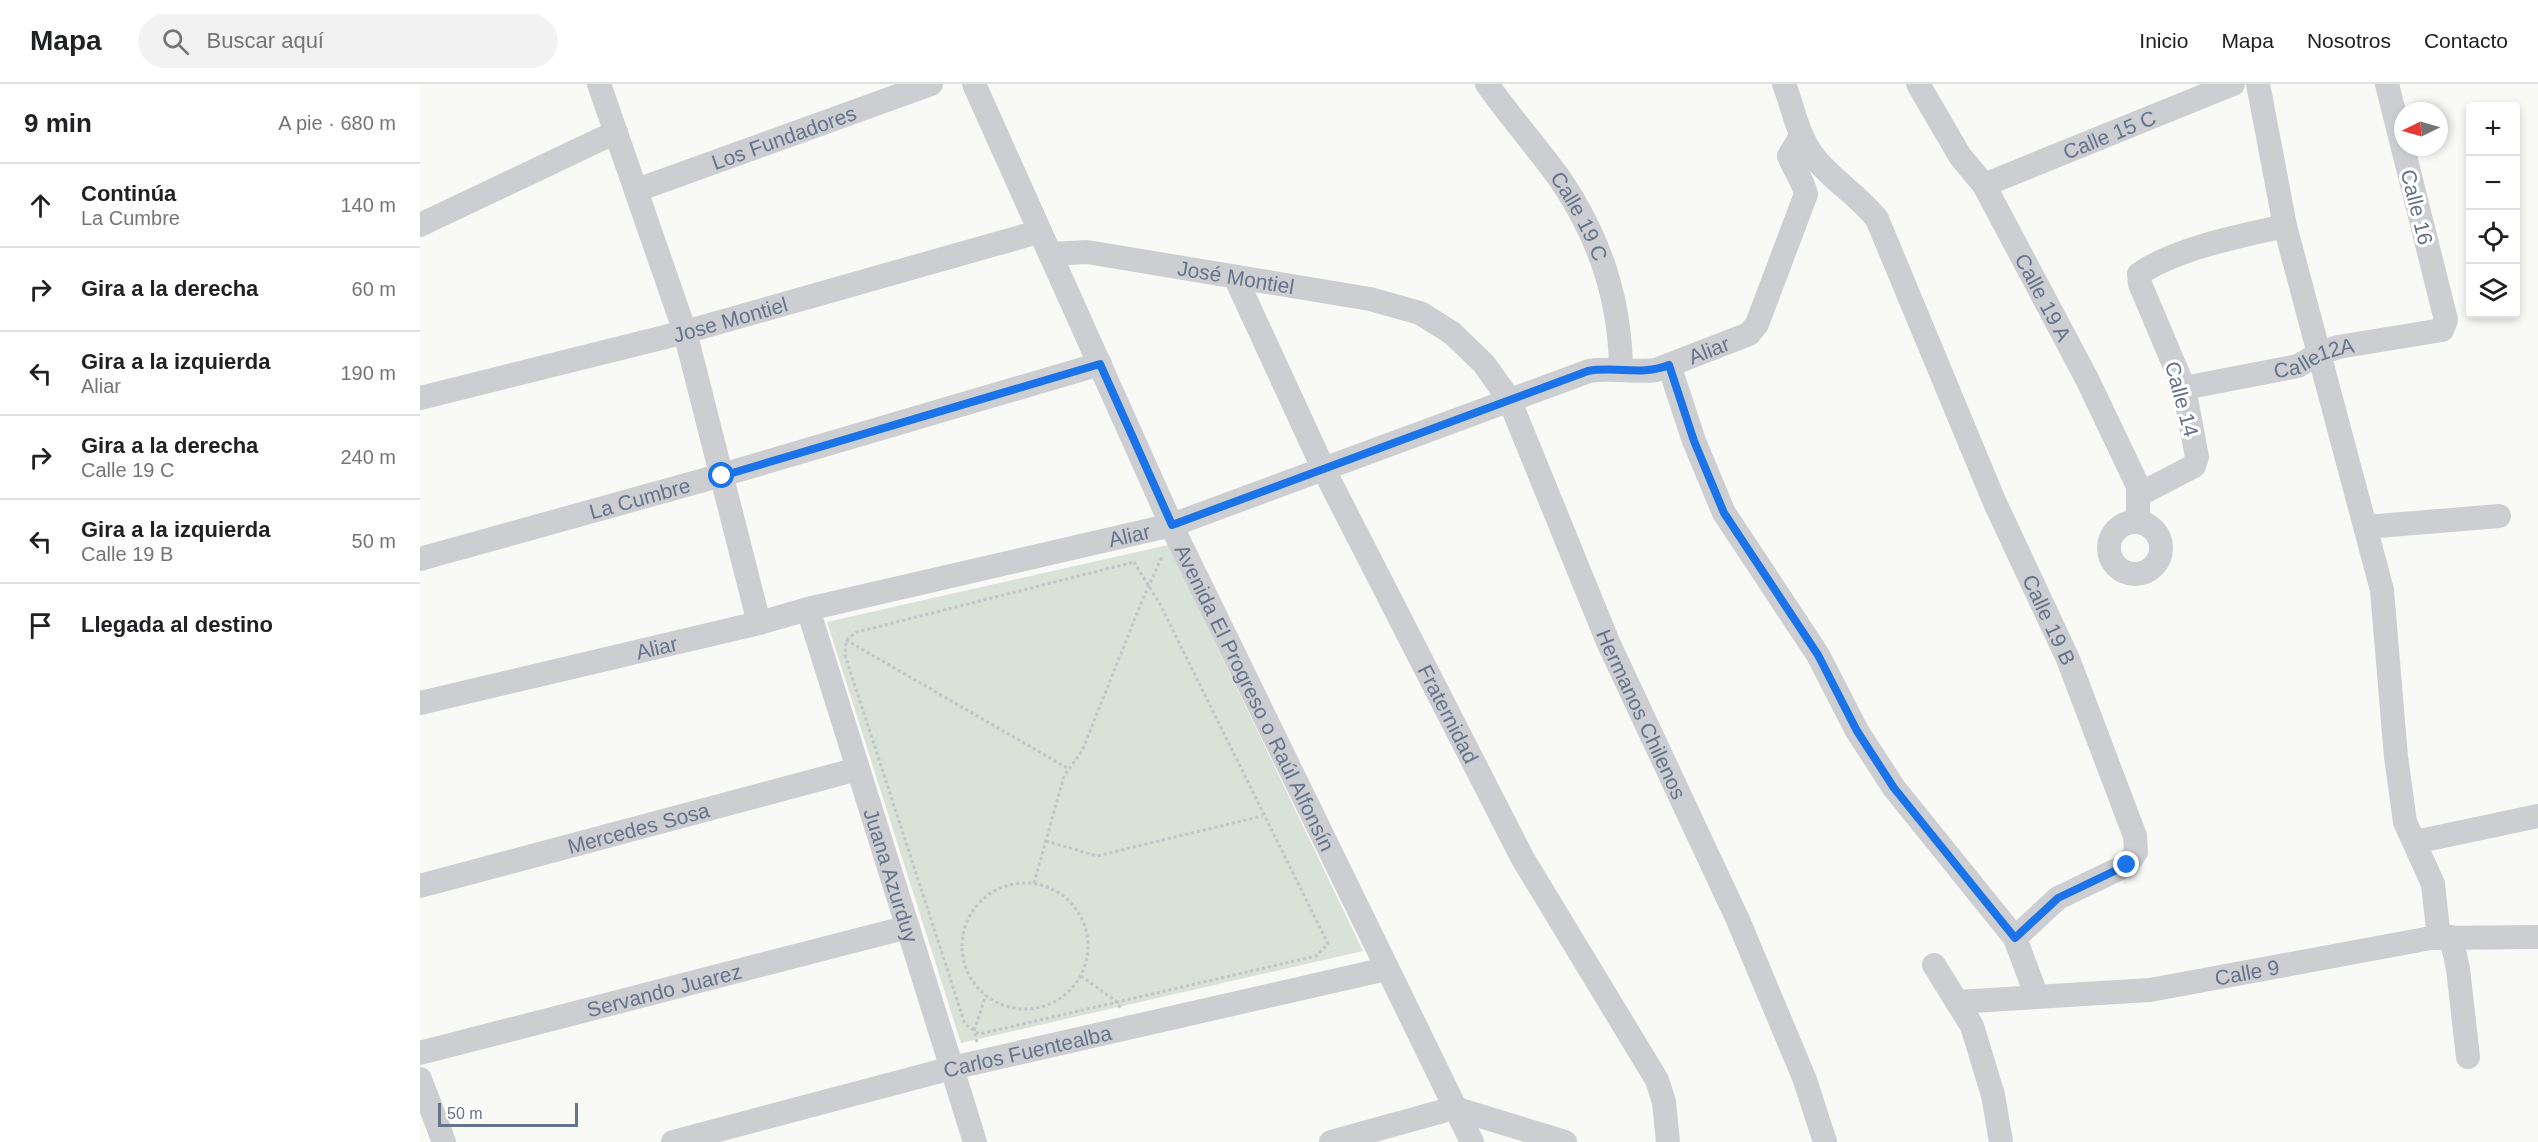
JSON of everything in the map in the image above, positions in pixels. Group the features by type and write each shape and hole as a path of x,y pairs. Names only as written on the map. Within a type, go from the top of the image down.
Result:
{"street":[{"path":"599,84 685,332 759,623"},
{"name":"Los Fundadores","path":"637,190 931,84"},
{"name":"Avenida El Progreso o Raúl Alfonsín","path":"974,84 1038,232 1174,530 1472,1142"},
{"name":"Calle 19 C","path":"1487,84 1559,178 1599,249 1617,307 1621,369"},
{"name":"Calle 19 B","path":"1784,84 1801,136 1815,158 1862,200 1876,219 1995,503 2068,659 2134,836 2136,852 2127,865 2058,898 2015,938"},
{"name":"Calle 19 A","path":"1918,84 1960,156 1984,185 2087,379 2138,486 2138,522"},
{"name":"Calle 15 C","path":"1984,185 2233,84"},
{"path":"2258,84 2284,226 2320,353 2382,591 2396,758 2405,822 2433,884 2445,937 2458,969 2468,1058"},
{"name":"Calle 16","path":"2387,84 2446,320 2442,330"},
{"path":"420,225 616,132"},
{"name":"Aliar","path":"420,703 759,623 808,609 1174,530 1324,470 1588,371 1609,368 1642,372 1669,365 1749,334 1757,324 1806,194 1789,156 1801,136"},
{"name":"Calle 14","path":"2138,495 2194,466 2197,457 2184,388 2140,284 2139,274 2150,266 2221,241 2284,226"},
{"name":"Jose Montiel","path":"420,398 685,332 1038,232"},
{"name":"José Montiel","path":"1050,254 1087,252 1236,279 1370,299 1420,313"},
{"name":"Fraternidad","path":"1236,279 1324,470 1523,859 1657,1080 1665,1102 1668,1142"},
{"name":"Hermanos Chilenos","path":"1420,313 1452,333 1484,363 1509,399 1608,642 1738,920 1805,1080 1825,1142"},
{"name":"Calle12A","path":"2184,388 2298,366 2320,353 2338,347 2442,330"},
{"name":"La Cumbre","path":"420,559 722,476 1100,364"},
{"path":"1669,365 1694,441 1724,513 1818,655 1857,731 1894,788 2015,938 2037,997"},
{"path":"2366,527 2499,516"},
{"name":"Juana Azurduy","path":"808,609 975,1142"},
{"name":"Mercedes Sosa","path":"420,886 858,769"},
{"path":"2415,842 2538,816"},
{"name":"Servando Juarez","path":"420,1053 908,927"},
{"name":"Calle 9","path":"1957,1002 2150,990 2445,937 2538,937"},
{"path":"1934,965 1972,1026 1994,1095 2001,1142"},
{"name":"Carlos Fuentealba","path":"673,1142 952,1068 1386,969"},
{"path":"420,1079 444,1142"},
{"path":"1331,1142 1454,1108 1565,1142"}],"path":[{"path":"1034,883 1064,776 1082,751 1149,585 1174,530"},
{"path":"1134,562 1149,585 1262,816 1328,944 1316,956 979,1034 974,1031 965,1024 845,655 846,640 857,632 1134,562"},
{"path":"846,640 1069,769"},
{"path":"1046,840 1097,856 1262,816"},
{"path":"1034,883 1053,890 1070,902 1081,918 1088,937 1087,957 1081,976 1069,992 1051,1004 1031,1009 1010,1007 986,995 975,984 965,965 962,944 966,923 977,905 993,891 1013,884 1034,883"},
{"path":"1081,976 1117,1002 1129,1028"},
{"path":"981,1061 974,1031 986,995"}],"shaded area":[{"path":"1168,545 1363,951 961,1043 827,622"}],"route":[{"path":"722,476 1100,364 1172,525 1588,371 1609,368 1642,372 1669,365 1694,441 1724,513 1818,655 1857,731 1894,788 2015,938 2058,898 2127,865"}]}
